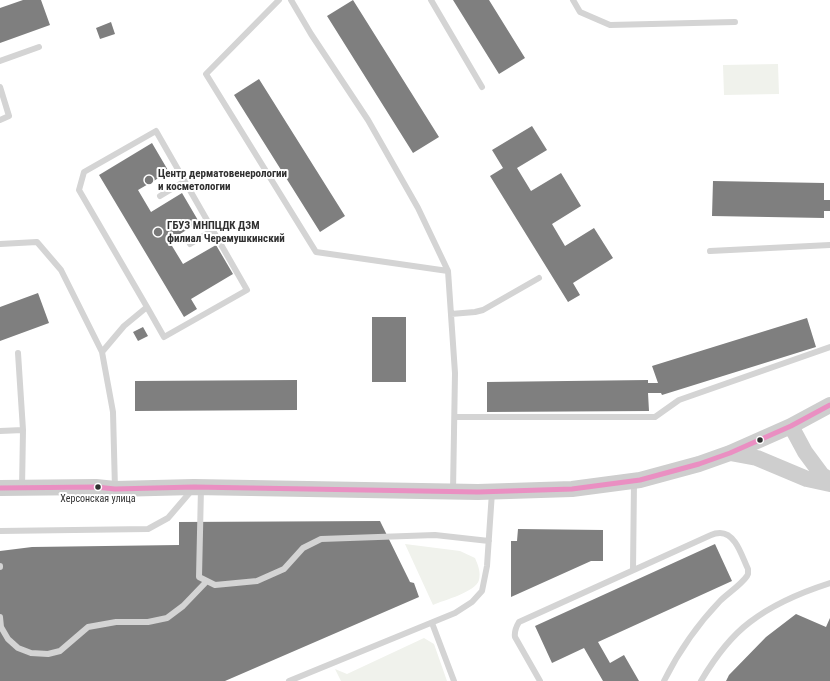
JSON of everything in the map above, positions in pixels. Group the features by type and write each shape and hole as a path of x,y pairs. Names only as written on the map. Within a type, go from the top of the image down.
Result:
{"street":[{"path":"0,488 198,487 478,492 572,489 640,480 699,464 730,453 791,426 830,405"},
{"path":"791,426 805,452 822,475 830,480"},
{"path":"730,453 757,458 807,479 830,484"}],"lane":[{"path":"279,0 206,74 316,252 448,271"},
{"path":"291,0 311,34 368,120 418,208 448,271 455,373 454,491"},
{"path":"431,0 482,87"},
{"path":"573,0 580,12 610,25 735,22"},
{"path":"0,61 39,47"},
{"path":"0,87 9,116 0,120"},
{"path":"156,131 213,230 247,290 164,337 79,190 84,172 156,131"},
{"path":"160,196 185,181"},
{"path":"190,244 213,230"},
{"path":"0,244 37,242 61,270 102,352 113,412 114,488"},
{"path":"710,251 830,245"},
{"path":"451,314 483,310 539,278"},
{"path":"102,352 124,326 147,307"},
{"path":"455,417 655,417 678,400 830,347"},
{"path":"18,353 22,430 22,488"},
{"path":"0,431 22,430"},
{"path":"633,570 634,481"},
{"path":"198,487 200,522 199,576 214,585 257,581 284,569 303,548 321,539 436,535 489,541"},
{"path":"0,531 148,529 168,518 198,487"},
{"path":"289,681 432,623 455,613 472,602 482,591 487,566 492,491"},
{"path":"540,681 515,637 514,632 519,622 711,535 720,533 729,535 734,540 748,569 748,574 745,579 724,597 690,636 671,666 664,681"},
{"path":"0,617 1,627 8,639 18,648 31,653 48,654 60,651 88,627 116,622 148,622 167,618 183,606 207,581"},
{"path":"701,681 727,644 750,622 768,610 803,592 830,583"},
{"path":"432,623 454,681"}],"shaded area":[{"path":"778,64 779,94 724,95 723,65"},
{"path":"405,544 460,551 475,558 480,577 477,584 466,592 433,605"},
{"path":"424,638 434,644 447,681 341,681 335,669 347,674"}],"building":[{"path":"23,0 41,0 50,25 0,43 0,8"},
{"path":"353,0 439,137 413,153 327,16"},
{"path":"453,0 489,0 525,58 499,74"},
{"path":"111,22 115,34 100,39 96,28"},
{"path":"259,79 345,216 320,232 234,95"},
{"path":"532,126 547,150 517,168 531,191 561,173 581,206 552,224 565,246 594,228 613,258 573,283 580,295 568,302 490,176 503,168 492,150"},
{"name":"ГБУЗ МНПЦДК ДЗМ филиал Черемушкинский","path":"152,143 169,172 138,190 151,212 182,193 199,222 169,241 183,264 216,245 233,274 191,299 197,309 184,317 99,175"},
{"path":"713,181 824,183 824,200 830,200 830,211 824,211 824,218 712,216"},
{"path":"38,293 49,323 0,341 0,307"},
{"path":"372,317 406,317 406,382 372,382"},
{"path":"807,318 816,347 662,395 661,393 648,393 649,411 487,412 487,382 648,380 648,383 658,383 652,366"},
{"path":"143,327 148,336 138,341 133,332"},
{"path":"297,380 297,410 135,411 135,381"},
{"path":"380,521 410,582 414,583 419,597 225,681 0,681 0,551 32,547 179,545 179,522"},
{"path":"518,529 603,530 603,561 591,561 511,597 511,541 517,541"},
{"path":"715,544 732,581 598,642 610,663 624,655 639,681 603,681 584,648 552,663 535,626"},
{"path":"796,614 826,627 830,618 830,681 726,681 729,675 766,637"}],"transit line":[{"path":"0,488 96,487 115,489 194,487 478,492 572,489 640,480 699,464 730,453 791,426 830,405"}],"place":[{"name":"Центр дерматовенерологии и косметологии","path":"149,180"},
{"name":"ГБУЗ МНПЦДК ДЗМ филиал Черемушкинский","path":"158,232"},
{"name":"Херсонская улица","path":"98,487"}]}
